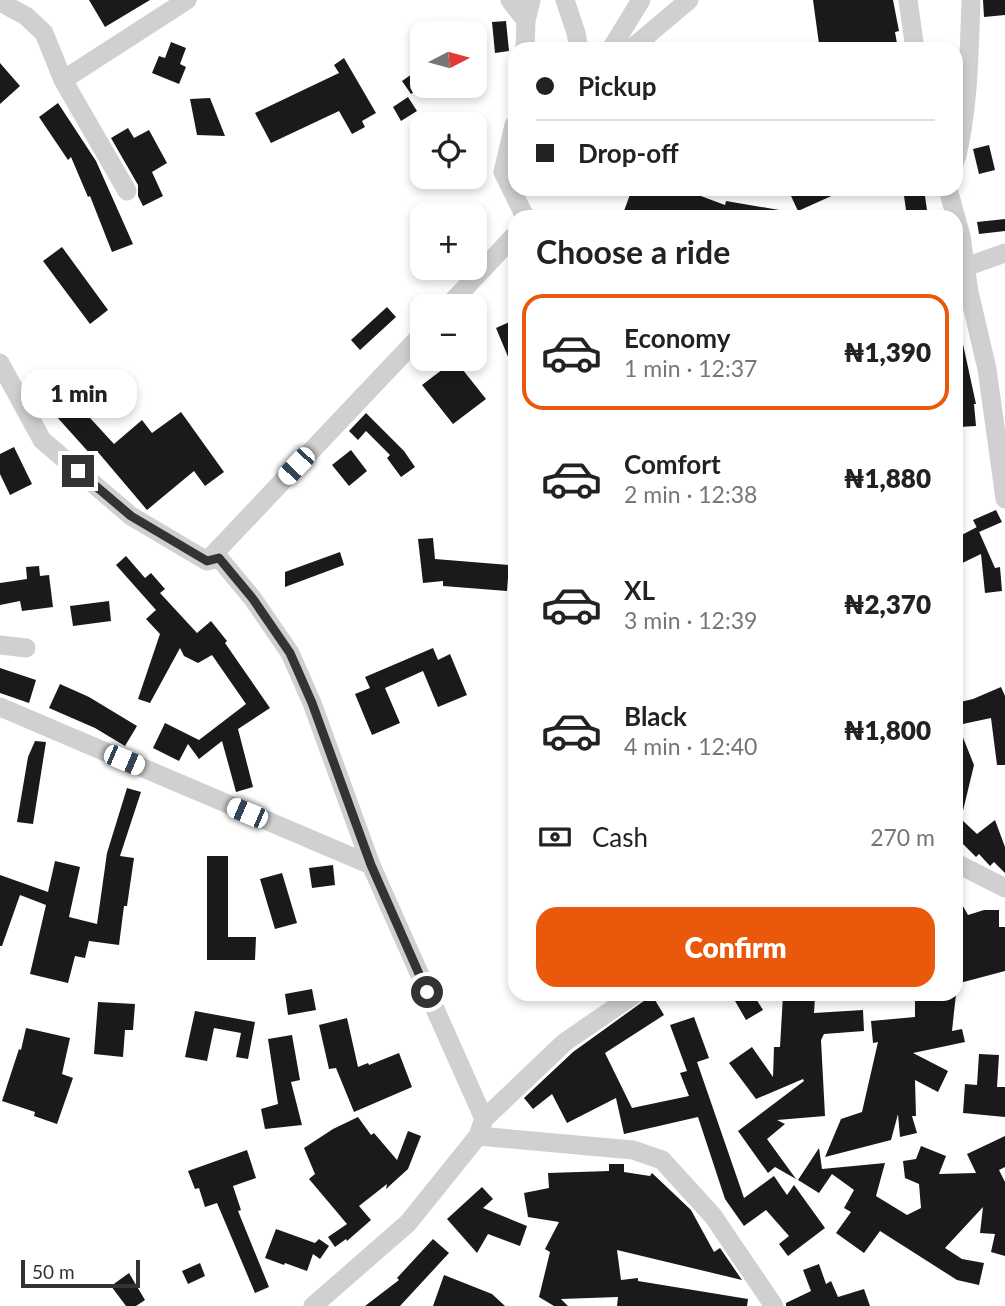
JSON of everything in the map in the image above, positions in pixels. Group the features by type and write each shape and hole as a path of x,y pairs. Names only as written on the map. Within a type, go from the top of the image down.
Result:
{"street":[{"path":"63,80 187,0"},
{"path":"510,0 526,21"},
{"path":"525,42 526,21 531,0"},
{"path":"565,0 578,42"},
{"path":"615,42 641,0"},
{"path":"639,42 689,0"},
{"path":"908,0 914,42"},
{"path":"963,112 971,0"},
{"path":"0,2 25,8 44,33 63,80 127,191"},
{"path":"459,294 508,242"},
{"path":"963,268 1005,253"},
{"path":"963,275 987,369 1005,499"},
{"path":"207,561 410,347"},
{"path":"0,363 42,440 131,516 207,561 219,558 253,599 290,653 312,703 371,865 481,1128"},
{"path":"0,645 26,648"},
{"path":"0,707 371,865"},
{"path":"963,867 1005,888"},
{"path":"313,1306 408,1223 481,1128 565,1042 625,1001"},
{"path":"481,1128 633,1150 662,1160 713,1216 775,1306"}],"building":[{"path":"89,0 150,0 105,27"},
{"path":"813,0 893,0 899,31 895,32 897,42 819,42"},
{"path":"983,0 1005,0 1005,15 984,17"},
{"path":"506,21 508,51 495,53 492,22"},
{"path":"171,42 186,48 180,64 186,67 179,84 152,73 159,56 165,58"},
{"path":"344,58 376,113 362,121 365,127 352,134 339,111 271,143 255,113 339,73 334,65"},
{"path":"0,63 20,86 0,104"},
{"path":"410,75 410,93 402,81"},
{"path":"408,97 417,111 410,112 410,115 401,121 393,107"},
{"path":"210,98 225,136 197,135 190,99"},
{"path":"58,103 96,161 133,244 112,252 71,157 68,160 39,117"},
{"path":"128,128 134,138 149,130 167,163 152,172 163,196 143,206 138,196 138,185 111,138"},
{"path":"989,145 995,170 979,174 973,149"},
{"path":"629,196 701,196 725,205 726,201 779,210 624,210"},
{"path":"791,196 831,196 800,210 798,210"},
{"path":"904,196 925,196 927,210 906,210"},
{"path":"1005,219 1005,231 979,234 977,222"},
{"path":"62,247 108,310 90,324 43,261"},
{"path":"387,307 396,317 360,350 351,340"},
{"path":"508,323 508,357 496,328"},
{"path":"963,344 976,404 976,426 963,427"},
{"path":"440,371 464,371 486,399 453,424 422,385"},
{"path":"56,381 114,444 142,420 152,433 181,412 224,472 205,486 194,471 147,510 97,451 92,456 39,397"},
{"path":"366,413 404,451 415,467 401,477 387,458 390,455 366,431 358,440 349,431"},
{"path":"14,447 32,484 10,495 0,474 0,454"},
{"path":"351,450 367,471 349,486 332,465"},
{"path":"996,510 1002,522 979,532 973,520"},
{"path":"977,527 995,568 1000,567 1002,591 985,593 981,554 963,563 963,534"},
{"path":"433,538 435,559 508,565 507,591 443,586 443,581 423,583 418,539"},
{"path":"340,552 344,565 285,587 285,572"},
{"path":"126,556 145,578 151,573 165,589 160,593 197,633 211,621 270,708 238,729 253,787 236,792 222,741 199,759 188,744 179,761 153,748 165,723 199,740 246,704 212,655 198,663 184,656 180,648 150,703 138,699 160,634 146,619 156,610 116,565"},
{"path":"39,566 40,576 49,575 53,607 22,611 20,601 0,605 0,583 27,579 26,567"},
{"path":"109,601 111,621 73,626 70,606"},
{"path":"433,648 438,660 450,654 467,695 438,707 423,671 385,688 400,723 372,735 355,694 370,688 365,677"},
{"path":"0,668 36,680 29,703 0,693"},
{"path":"60,684 89,697 137,726 125,746 95,728 49,708"},
{"path":"1001,687 1005,696 1005,765 997,765 991,718 963,724 963,701"},
{"path":"963,738 974,765 963,811"},
{"path":"35,741 46,742 33,824 17,822 28,757"},
{"path":"127,788 141,792 120,856 134,858 119,945 89,941 85,958 75,956 68,983 30,974 46,905 20,895 0,946 0,875 48,892 55,861 80,867 69,917 97,924 107,853"},
{"path":"995,820 1005,847 1005,873 994,862 990,866 979,854 976,857 963,844 963,821 977,834"},
{"path":"207,856 228,856 228,937 256,937 255,960 207,960"},
{"path":"333,865 335,885 312,888 309,868"},
{"path":"282,873 297,923 275,929 260,879"},
{"path":"963,906 968,915 984,910 999,910 999,927 1005,927 1005,971 963,982"},
{"path":"312,989 316,1010 288,1015 285,994"},
{"path":"644,1001 656,1001 664,1015 605,1053 632,1108 689,1096 680,1073 687,1071 670,1025 694,1017 709,1058 697,1062 744,1198 774,1176 787,1195 794,1185 825,1228 788,1256 779,1244 789,1236 766,1210 744,1226 725,1199 698,1117 624,1134 616,1098 567,1123 552,1094 533,1109 524,1098 573,1052"},
{"path":"735,1001 757,1001 763,1010 746,1020"},
{"path":"783,1001 815,1001 814,1013 863,1010 864,1031 824,1034 821,1040 825,1116 777,1120 785,1124 767,1139 796,1179 775,1167 768,1173 738,1131 804,1081 803,1079 756,1099 729,1063 752,1047 773,1077 774,1047 780,1047"},
{"path":"915,1001 955,1001 952,1031 962,1029 965,1042 913,1053 948,1071 938,1092 915,1080 916,1116 912,1116 917,1133 900,1137 898,1114 891,1140 825,1157 841,1119 862,1112 878,1042 873,1043 871,1021 915,1017"},
{"path":"98,1002 135,1004 133,1030 125,1030 123,1057 94,1054"},
{"path":"195,1011 255,1022 248,1059 236,1057 241,1033 214,1028 207,1061 185,1057"},
{"path":"347,1018 358,1067 399,1053 412,1087 354,1112 336,1068 329,1069 319,1025"},
{"path":"26,1028 70,1038 62,1074 73,1078 57,1124 34,1116 35,1112 2,1101 19,1049 21,1050"},
{"path":"292,1035 300,1080 291,1082 302,1125 265,1129 261,1109 278,1104 268,1039"},
{"path":"979,1054 999,1055 997,1087 1005,1087 1005,1117 963,1113 965,1084 977,1085"},
{"path":"358,1117 371,1135 374,1133 397,1160 408,1131 421,1136 408,1169 386,1189 387,1184 359,1206 371,1220 347,1241 346,1239 335,1247 328,1237 347,1224 309,1179 315,1174 304,1148"},
{"path":"1005,1136 1005,1167 999,1170 1005,1182 1005,1256 991,1252 995,1234 980,1233 983,1207 945,1248 962,1259 984,1263 979,1285 957,1280 880,1231 864,1253 836,1233 851,1212 844,1208 854,1190 832,1174 819,1193 798,1180 819,1148 822,1169 885,1163 876,1196 907,1215 921,1208 919,1184 905,1178 903,1161 916,1159 921,1146 946,1156 939,1174 976,1173 967,1154"},
{"path":"247,1150 256,1178 233,1186 241,1210 238,1211 269,1287 255,1293 217,1203 205,1207 199,1188 195,1189 188,1171"},
{"path":"609,1164 624,1164 624,1172 650,1176 652,1173 691,1210 714,1252 720,1248 742,1280 617,1250 621,1280 638,1278 638,1281 748,1299 747,1306 617,1306 618,1297 561,1299 568,1306 554,1306 539,1297 550,1252 545,1249 559,1222 528,1217 524,1193 549,1188 548,1173 609,1171"},
{"path":"482,1187 493,1199 483,1208 527,1226 520,1246 488,1234 477,1253 447,1219"},
{"path":"276,1229 315,1243 319,1239 329,1246 320,1259 313,1254 307,1271 285,1263 284,1265 265,1258"},
{"path":"433,1239 449,1253 400,1306 365,1306 399,1280 397,1278"},
{"path":"200,1263 205,1276 188,1284 182,1271"},
{"path":"819,1264 826,1284 831,1281 838,1297 864,1289 870,1306 786,1306 786,1303 811,1291 803,1270"},
{"path":"129,1273 145,1300 136,1306 126,1306 111,1286"},
{"path":"444,1275 492,1294 505,1306 433,1306"}],"route":[{"path":"78,471 131,516 207,561 219,558 253,599 290,653 312,703 371,865 427,992"}]}
